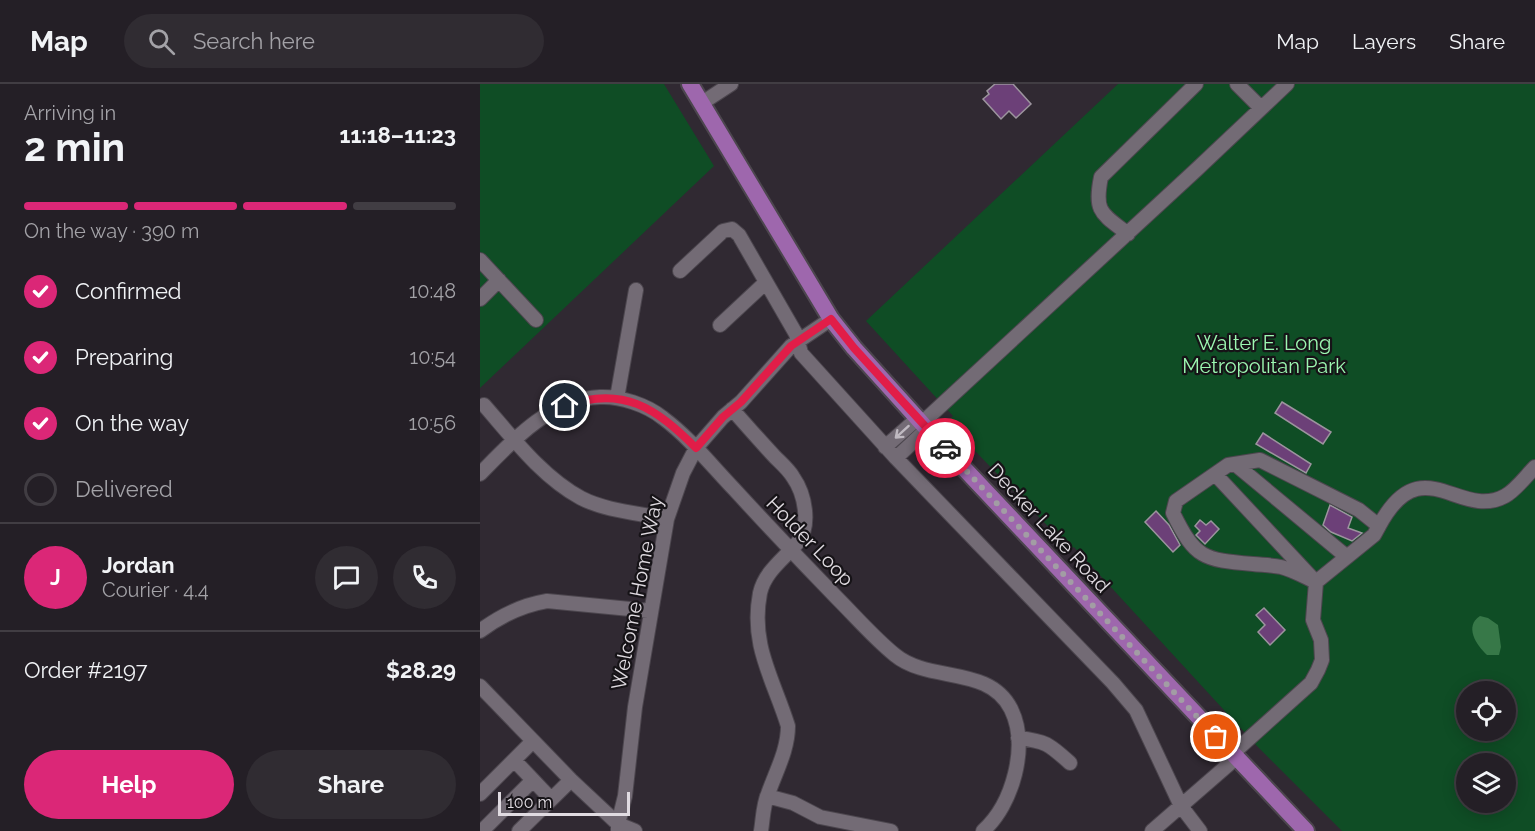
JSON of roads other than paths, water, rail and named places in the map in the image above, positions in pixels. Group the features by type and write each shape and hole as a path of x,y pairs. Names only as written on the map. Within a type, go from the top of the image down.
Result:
{"main road":[{"name":"Decker Lake Road","path":"690,84 831,319 854,348 1306,831"}],"street":[{"path":"702,103 731,84"},
{"path":"1128,234 1102,214 1096,199 1101,177 1197,84"},
{"path":"1237,84 1261,108"},
{"path":"885,447 922,423 1287,84"},
{"path":"680,272 723,231 732,229 739,235 796,334 801,353 885,447 1113,683 1136,710 1181,806 1198,830"},
{"path":"480,260 536,320"},
{"path":"480,298 499,280"},
{"path":"720,325 766,282"},
{"path":"616,398 636,290"},
{"name":"Welcome Home Way","path":"614,829 625,796 635,707 667,519 683,473 696,448 791,346 831,319"},
{"name":"Holder Loop","path":"480,474 546,414 581,400 598,397 616,398 662,416 696,448 790,550 880,642 898,657 921,668 977,681 994,690 1010,707 1018,738 1017,759 1004,803 983,831"},
{"path":"484,405 515,441 551,477 582,498 598,504 667,519"},
{"path":"732,409 794,477 805,509 804,531 799,541 766,578 759,604 757,625 759,646 788,726 782,760 767,796 761,831"},
{"path":"896,458 922,423"},
{"path":"1316,582 1281,567 1222,562 1203,555 1191,546 1173,513 1176,501 1228,465 1260,460 1359,510 1379,526"},
{"path":"1235,464 1347,557"},
{"path":"1152,831 1311,683 1322,660 1321,640 1313,620 1316,582 1374,535 1388,508 1403,495 1418,489 1435,489 1480,502 1505,496 1535,467"},
{"path":"1215,474 1316,582"},
{"path":"480,631 495,620 514,611 547,601 651,611"},
{"path":"480,686 571,780 614,829 635,831"},
{"path":"1018,738 1039,740 1051,745 1070,763"},
{"path":"480,794 533,741"},
{"path":"514,760 551,799"},
{"path":"483,828 533,780"},
{"path":"519,831 571,780"},
{"path":"767,796 793,803 820,817 891,831"}],"park label":[{"name":"Walter E. Long Metropolitan Park","path":"1264,354"}]}
